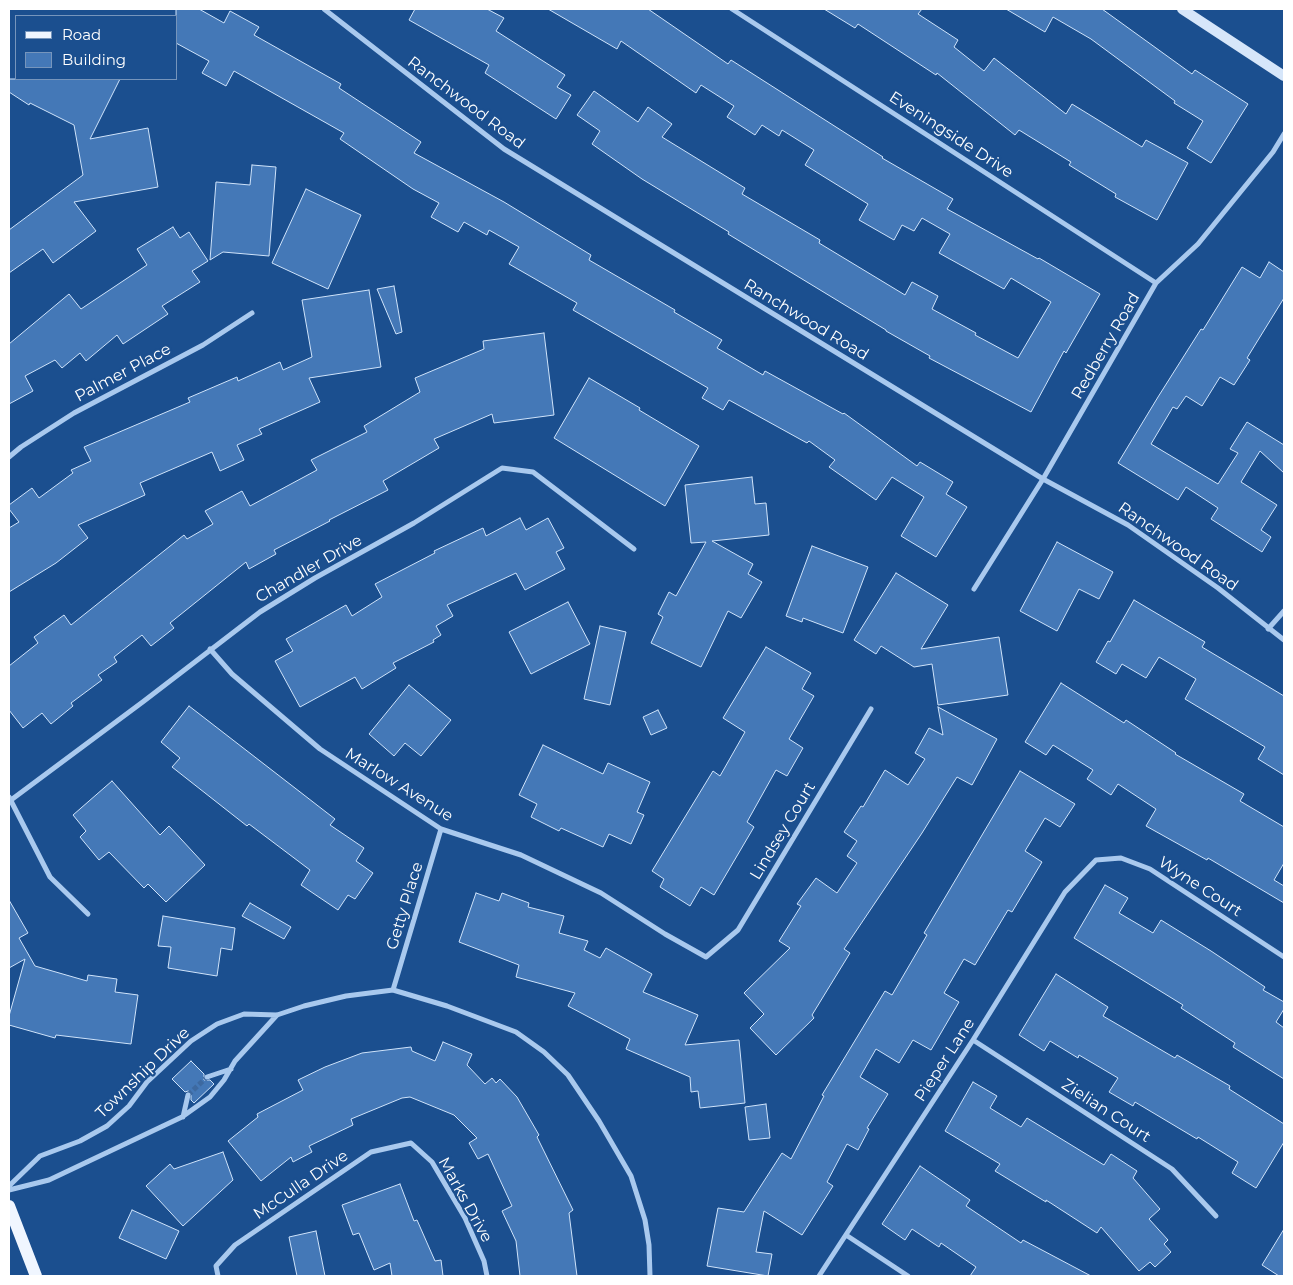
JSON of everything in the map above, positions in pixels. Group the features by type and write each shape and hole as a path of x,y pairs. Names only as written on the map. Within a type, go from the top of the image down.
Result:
{"main road":[{"path":"9,1206 36,1276"}],"street":[{"name":"Ranchwood Road","path":"324,9 504,149 1043,478 1128,525 1218,588 1284,640"},
{"name":"Eveningside Drive","path":"732,9 1156,283"},
{"path":"1182,9 1284,76"},
{"name":"Redberry Road","path":"974,588 1043,478 1156,283 1198,244 1273,152 1284,134"},
{"name":"Palmer Place","path":"9,457 21,447 74,413 203,345 252,313"},
{"name":"Chandler Drive","path":"10,799 144,701 260,612 315,578 414,523 502,468 534,472 634,549"},
{"path":"1268,629 1284,611"},
{"name":"Marlow Avenue","path":"210,649 232,674 320,749 441,829 521,855 601,893 665,934 706,957"},
{"name":"Lindsey Court","path":"706,957 738,930 871,709"},
{"path":"10,799 50,877 88,914"},
{"name":"Getty Place","path":"393,990 441,829"},
{"name":"Wyne Court","path":"1096,860 1121,858 1150,869 1284,957"},
{"name":"Pieper Lane","path":"819,1276 973,1040 1065,892 1096,860"},
{"name":"Township Drive","path":"9,1186 40,1156 80,1141 107,1126 129,1106 147,1082 191,1041 217,1024 244,1014 277,1015 304,1006 346,996 393,990 447,1006 516,1032 544,1052 568,1075 599,1121 631,1176 646,1220 650,1276"},
{"name":"Township Drive","path":"9,1190 50,1180 182,1117 210,1097 224,1080 235,1062 277,1015"},
{"name":"Zielian Court","path":"973,1040 1172,1169 1216,1216"},
{"path":"207,1077 231,1069"},
{"path":"182,1117 188,1095"},
{"name":"McCulla Drive","path":"218,1276 216,1266 235,1245 371,1152 411,1143"},
{"name":"Marks Drive","path":"411,1143 432,1162 465,1218 484,1261 487,1276"},
{"path":"846,1235 908,1276"}],"building":[{"path":"176,9 199,9 224,23 230,11 259,27 254,35 341,84 339,88 421,142 414,153 504,202 591,255 589,260 722,340 717,348 763,375 765,371 844,413 917,466 920,462 953,482 946,494 967,507 936,557 901,536 924,497 892,477 876,500 829,467 835,460 809,441 807,443 729,400 723,410 702,398 708,388 573,310 577,303 509,264 519,247 489,230 487,235 464,222 458,232 431,217 439,203 413,189 340,139 344,133 234,71 226,86 202,73 209,61 178,44 178,15 176,15"},
{"path":"415,9 487,9 504,18 496,31 565,75 557,87 571,95 556,119 485,73 489,65 409,20"},
{"path":"548,9 648,9 728,64 731,60 882,158 953,199 947,209 1039,258 1100,294 1066,353 1064,351 1031,412 929,358 930,356 728,234 729,232 642,179 592,144 600,131 577,115 594,91 638,122 648,107 672,124 662,137 745,188 742,194 820,240 819,243 905,295 912,282 938,296 932,309 1018,358 1051,302 1011,278 1004,289 939,253 950,234 922,218 914,231 902,225 894,240 859,220 868,204 805,165 814,150 782,130 779,136 762,125 755,135 727,117 734,106 701,85 696,93 621,41 617,49"},
{"path":"824,9 922,9 918,14 958,40 954,47 984,71 994,58 1066,114 1072,104 1142,147 1146,140 1188,163 1157,220 1115,197 1116,194 1069,165 1071,162 1019,130 1015,135 937,73 936,75 858,24 855,28"},
{"path":"1006,9 1102,9 1192,74 1195,70 1248,104 1211,163 1187,148 1203,121 1174,103 1175,101 1091,39 1053,17 1045,32"},
{"path":"9,79 120,80 90,139 148,128 158,187 74,202 96,231 53,263 43,249 9,273 9,230 83,175 74,125 30,103 29,105 9,92"},
{"path":"252,165 276,167 269,256 223,252 210,260 216,182 250,185"},
{"path":"306,189 361,215 328,289 272,263"},
{"path":"173,227 180,238 189,232 208,261 192,271 200,282 162,306 168,314 123,344 117,335 86,361 80,353 62,368 55,360 25,376 33,391 9,404 9,344 69,294 81,309 147,265 137,249"},
{"path":"1269,262 1284,272 1284,298 1247,358 1250,360 1234,385 1220,377 1202,406 1186,396 1177,409 1173,407 1151,444 1218,484 1238,453 1230,449 1247,422 1284,445 1284,473 1260,451 1241,482 1277,505 1261,530 1271,537 1262,552 1211,519 1218,508 1186,487 1178,500 1118,463 1201,329 1203,330 1242,267 1260,278"},
{"path":"394,286 402,332 396,334 377,289"},
{"path":"369,290 381,367 309,378 320,402 259,429 262,434 237,445 244,460 220,471 212,452 140,483 145,495 78,525 88,538 56,563 9,592 9,528 19,522 9,509 9,505 32,488 39,498 73,473 71,470 91,461 84,447 190,402 188,398 237,377 238,381 280,362 283,370 312,357 302,300"},
{"path":"544,333 554,415 494,423 492,414 434,439 439,448 383,481 388,490 274,550 276,554 249,569 246,562 170,623 174,628 151,646 142,635 114,657 117,662 98,675 102,680 71,703 73,706 51,724 42,713 23,728 9,710 9,666 38,643 34,637 64,615 71,625 184,535 187,539 213,524 205,511 242,491 250,506 317,470 311,460 367,432 364,426 420,392 415,378 484,349 483,341"},
{"path":"589,378 699,446 665,506 554,438"},
{"path":"752,477 755,504 766,503 769,535 712,541 753,564 748,574 762,582 741,618 728,611 701,667 651,643 663,617 658,614 669,592 676,596 706,542 691,543 685,485"},
{"path":"520,518 526,530 548,518 564,548 556,552 565,569 525,590 516,573 447,605 453,616 436,626 441,635 433,640 434,642 393,663 396,668 362,689 355,677 300,707 275,661 293,651 286,639 346,605 352,616 382,597 375,584 435,553 434,551 483,528 486,536"},
{"path":"1057,542 1113,572 1099,599 1079,589 1057,631 1020,611"},
{"path":"812,546 868,567 843,633 803,618 802,622 786,616"},
{"path":"896,573 948,605 921,649 999,637 1008,695 938,705 932,664 914,667 881,646 876,654 854,640"},
{"path":"1134,600 1205,642 1202,647 1284,696 1284,775 1258,759 1265,747 1185,699 1196,679 1159,657 1146,678 1122,664 1116,674 1096,662"},
{"path":"568,602 590,644 531,674 509,632"},
{"path":"600,626 626,632 610,705 584,699"},
{"path":"766,647 811,673 802,689 814,696 789,739 803,748 787,776 776,770 747,822 754,827 714,895 701,887 690,906 660,887 664,879 652,871 713,771 720,776 745,732 723,718"},
{"path":"1061,683 1124,723 1126,720 1175,754 1244,794 1240,801 1284,827 1284,863 1274,880 1284,886 1284,903 1208,858 1207,860 1146,826 1156,809 1118,784 1111,795 1087,779 1093,770 1053,745 1046,755 1025,742"},
{"path":"409,685 451,720 421,756 405,743 394,756 369,734"},
{"path":"189,706 335,819 330,825 364,848 356,861 373,873 355,899 348,895 338,910 301,885 310,870 249,824 247,826 172,767 180,758 161,742"},
{"path":"938,707 997,739 972,785 957,777 844,949 850,953 812,1015 814,1018 776,1055 750,1028 764,1014 744,993 790,948 779,941 801,906 797,904 816,878 837,893 857,863 847,856 857,841 844,832 861,806 863,807 885,770 908,785 925,759 915,753 929,728 943,735"},
{"path":"658,710 667,728 651,735 643,717"},
{"path":"543,745 603,774 608,763 650,782 637,812 644,815 631,844 609,834 603,847 561,828 559,831 531,817 537,804 519,795"},
{"path":"1020,771 1075,804 1060,827 1045,818 1025,851 1042,862 1012,912 1008,910 975,965 964,959 944,993 959,1002 931,1050 913,1040 899,1063 876,1049 860,1077 888,1094 867,1128 869,1129 858,1150 847,1144 827,1182 833,1186 802,1235 764,1211 756,1252 772,1254 768,1276 707,1266 718,1208 744,1212 782,1153 791,1159 824,1096 822,1095 885,991 892,995 927,935 924,933"},
{"path":"112,781 160,835 169,826 205,865 166,902 148,884 144,888 109,852 99,860 80,837 86,831 73,815"},
{"path":"1105,885 1128,898 1119,913 1153,933 1161,920 1265,987 1263,990 1284,1002 1284,1009 1276,1022 1284,1028 1284,1079 1233,1047 1235,1043 1181,1008 1183,1005 1074,938"},
{"path":"476,893 499,901 502,893 529,903 528,907 564,916 559,933 588,941 584,950 600,958 606,948 652,974 643,992 698,1015 685,1045 739,1040 745,1103 700,1108 698,1091 691,1092 690,1077 626,1049 630,1039 568,1006 575,993 516,977 519,965 459,942"},
{"path":"9,900 28,933 19,938 35,966 87,981 88,975 117,979 115,992 138,995 131,1044 56,1035 55,1038 9,1025 9,1016 25,959 9,968"},
{"path":"250,903 291,927 284,939 242,916"},
{"path":"163,916 235,928 232,950 221,948 217,976 168,968 171,947 158,946"},
{"path":"1056,974 1108,1007 1103,1016 1175,1058 1177,1055 1230,1086 1229,1089 1284,1124 1284,1142 1256,1188 1232,1173 1238,1162 1135,1102 1133,1106 1109,1092 1118,1078 1079,1055 1078,1058 1050,1041 1044,1051 1019,1035"},
{"path":"443,1042 472,1054 467,1065 485,1084 492,1078 496,1083 500,1079 517,1097 539,1135 537,1137 573,1210 569,1213 577,1276 520,1276 516,1241 502,1211 512,1206 488,1154 478,1159 469,1143 477,1138 454,1115 410,1097 402,1098 351,1119 353,1125 309,1146 312,1152 293,1162 291,1157 261,1181 228,1141 258,1117 257,1114 303,1090 298,1080 325,1067 362,1053 411,1047 412,1051 435,1061"},
{"path":"191,1061 204,1074 204,1080 210,1080 214,1084 194,1103 191,1100 191,1092 185,1092 172,1079"},
{"path":"973,1082 997,1096 990,1108 1021,1127 1027,1118 1104,1165 1111,1154 1137,1171 1133,1178 1160,1209 1149,1219 1168,1240 1164,1244 1171,1252 1155,1267 1150,1262 1139,1271 1101,1227 1097,1233 1046,1200 1046,1202 995,1171 1000,1164 945,1131"},
{"path":"766,1104 770,1138 749,1140 745,1107"},
{"path":"223,1152 233,1180 183,1226 146,1186 170,1164 174,1169"},
{"path":"920,1166 970,1200 966,1206 1021,1243 1023,1240 1091,1276 970,1276 976,1267 941,1243 939,1247 912,1229 905,1240 882,1224"},
{"path":"400,1184 414,1221 417,1220 435,1261 441,1260 443,1276 392,1276 390,1263 374,1270 359,1233 353,1235 342,1205"},
{"path":"132,1210 179,1231 166,1259 119,1238"},
{"path":"1284,1229 1284,1276 1279,1276 1262,1265"},
{"path":"316,1231 325,1276 297,1276 289,1237"}],"tunnel":[{"path":"188,1095 207,1077"}]}
